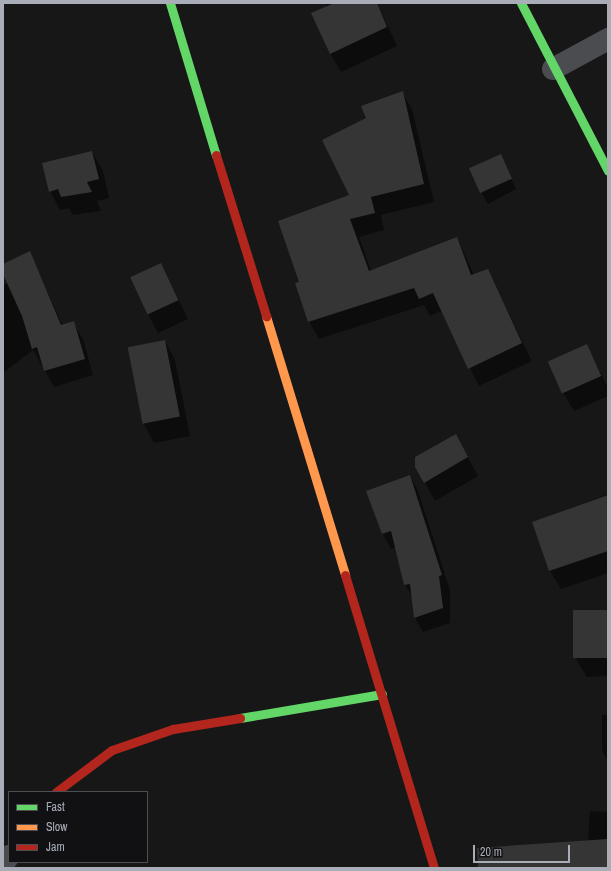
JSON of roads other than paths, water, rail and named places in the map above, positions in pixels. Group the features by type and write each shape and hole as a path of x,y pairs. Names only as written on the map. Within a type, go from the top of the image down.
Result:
{"street":[{"path":"170,3 434,868"},
{"path":"521,3 553,69 608,171"},
{"path":"553,69 608,40"},
{"path":"57,791 112,750 173,729 382,694"}]}
